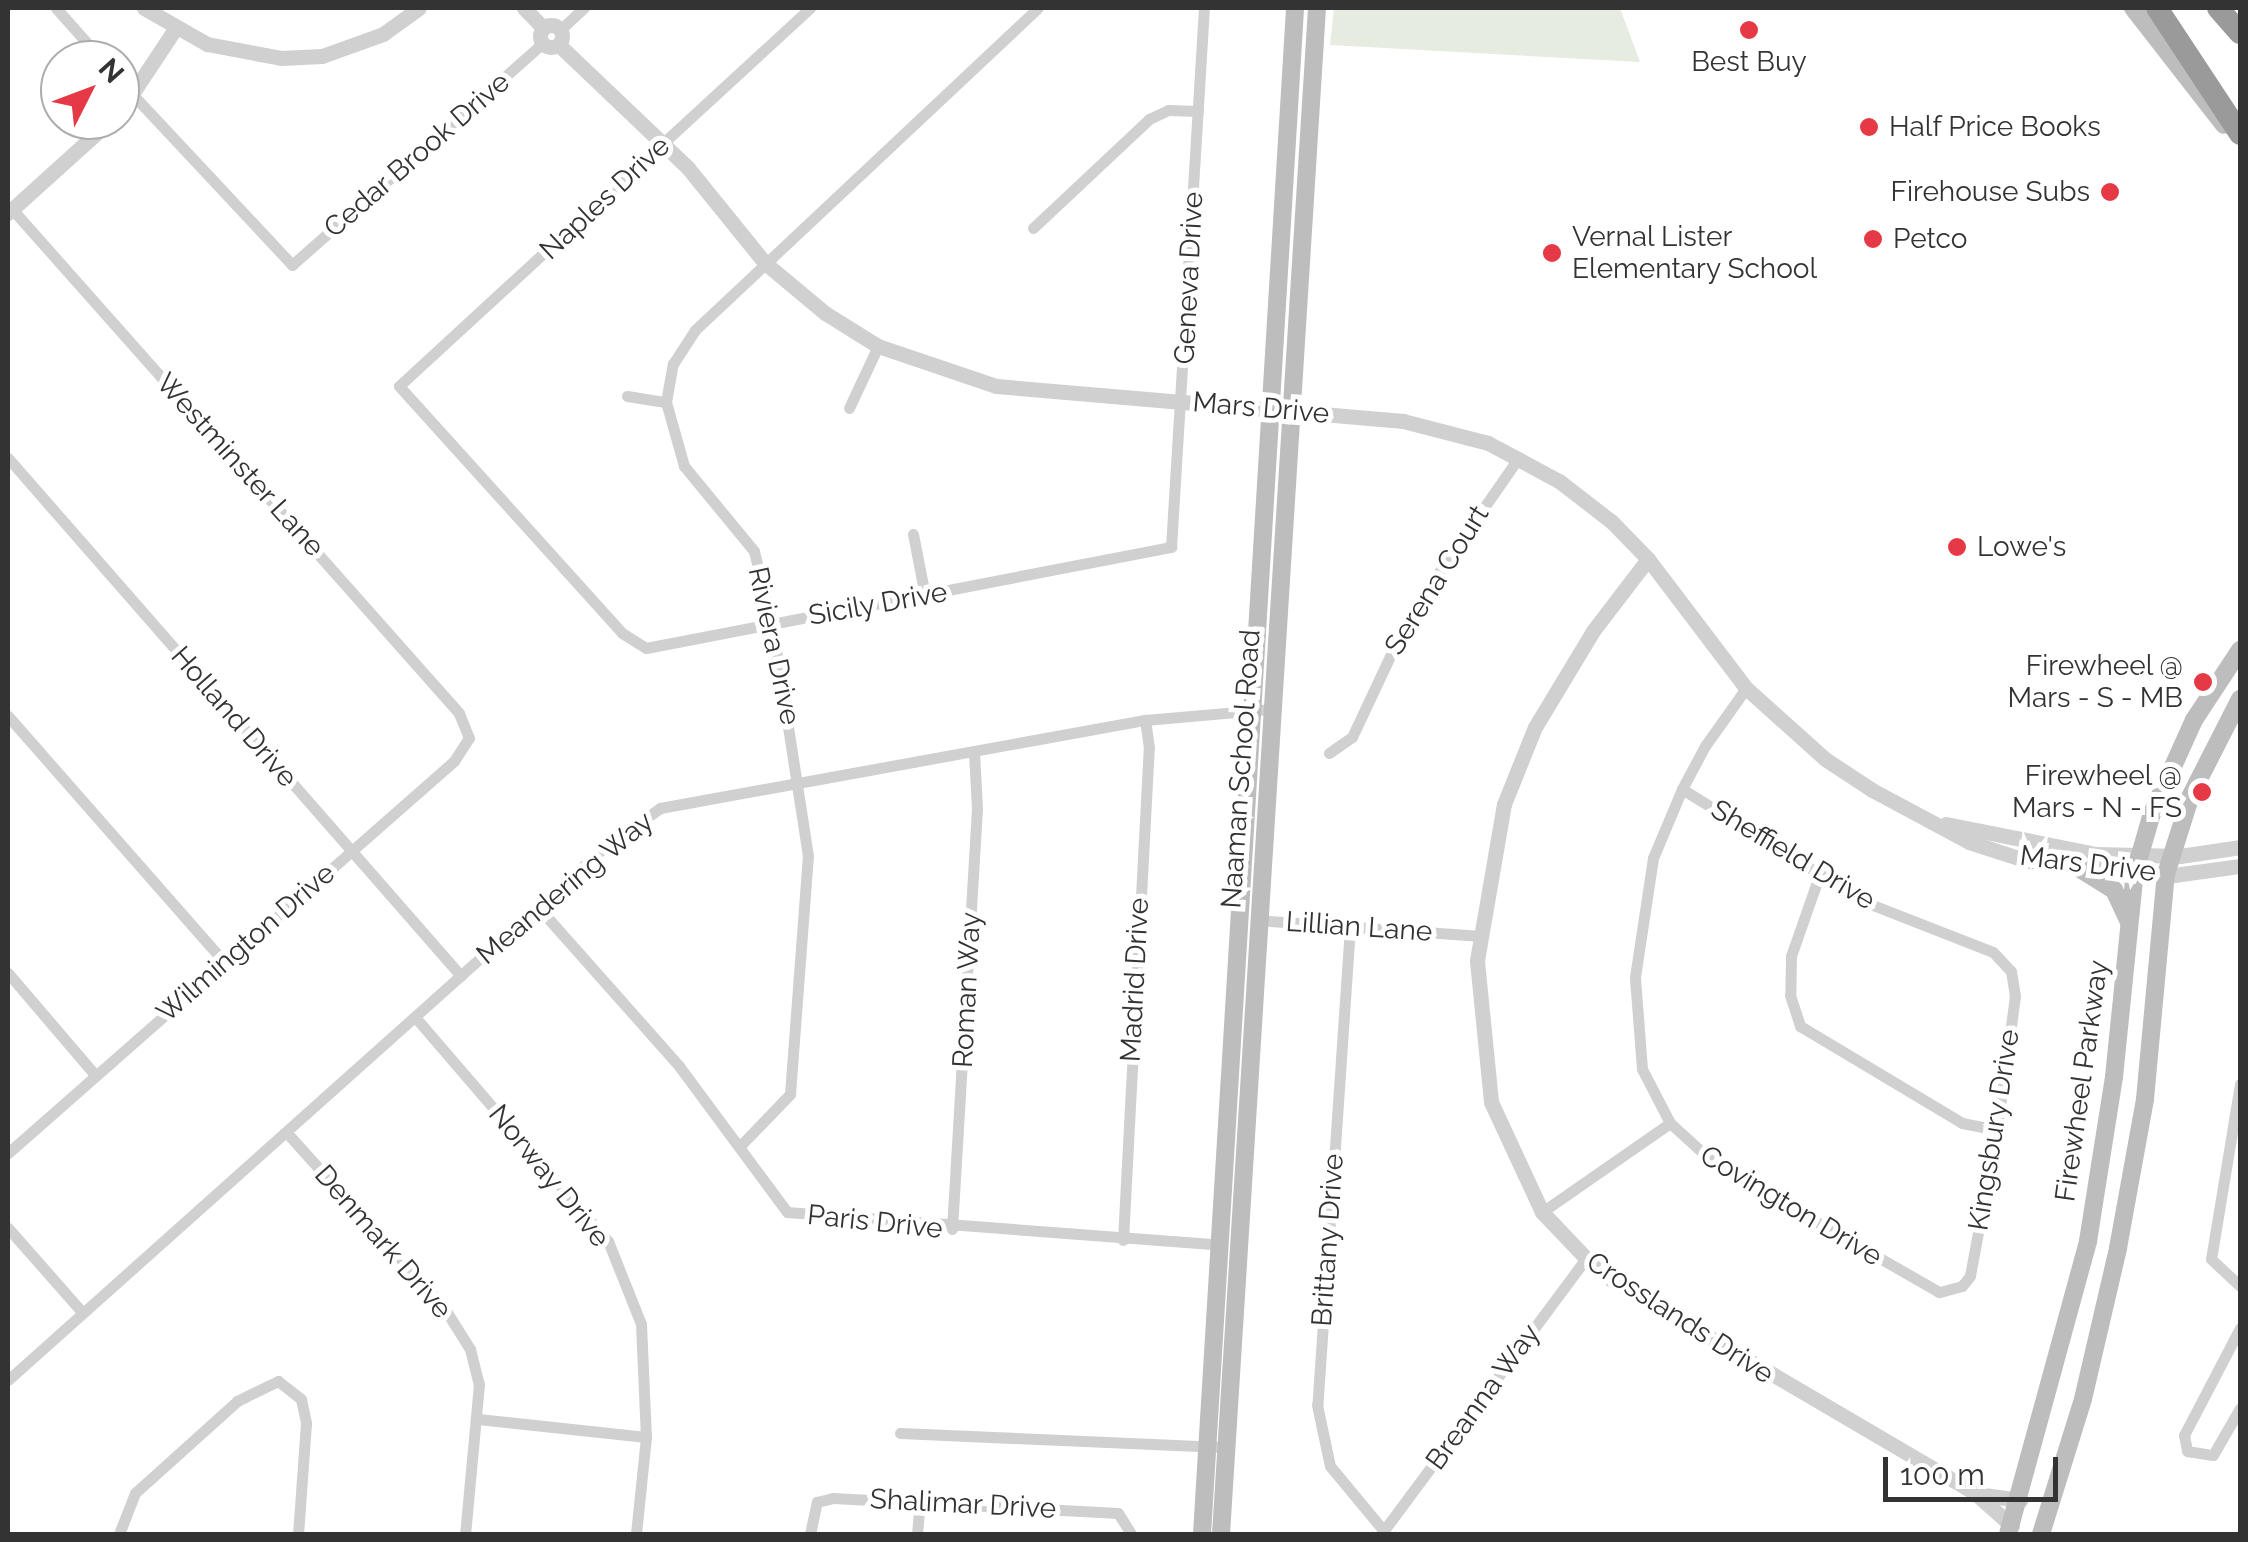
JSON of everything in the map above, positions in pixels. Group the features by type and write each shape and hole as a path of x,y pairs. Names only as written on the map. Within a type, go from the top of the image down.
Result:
{"highway":[{"path":"2157,8 2240,134"},
{"path":"2218,8 2240,33"},
{"path":"2235,8 2240,15"}],"main road":[{"name":"Naaman School Road","path":"1202,1534 1248,709 1296,8"},
{"name":"Naaman School Road","path":"1221,1534 1317,8"},
{"path":"2133,8 2240,144"},
{"name":"Firewheel Parkway","path":"2010,1530 2088,1241 2137,864 2194,720 2240,650"},
{"name":"Firewheel Parkway","path":"2048,1531 2118,1248 2145,1099 2168,865 2197,781 2240,699"},
{"path":"2077,867 2114,890 2130,926"}],"street":[{"path":"56,8 84,40"},
{"path":"144,8 175,29 241,54 322,56 383,34 419,8"},
{"name":"Mars Drive","path":"524,8 664,143 765,264 824,313 878,346 996,386 1270,407 1426,424 1519,457 1578,494 1648,559 1746,688 1825,759 1998,851 2077,867 2240,866"},
{"name":"Cedar Brook Drive","path":"140,103 292,266 584,8"},
{"name":"Naples Drive","path":"399,386 810,8"},
{"path":"627,396 666,402 673,364 695,330 1038,8"},
{"name":"Geneva Drive","path":"1171,548 1204,8"},
{"path":"140,87 175,29"},
{"path":"1033,228 1150,120 1168,110 1198,111"},
{"path":"10,211 89,140"},
{"name":"Westminster Lane","path":"10,211 466,724"},
{"path":"849,408 878,346"},
{"name":"Sicily Drive","path":"399,386 634,644 646,648 1171,548"},
{"name":"Riviera Drive","path":"666,402 684,466 754,551 772,624 800,784 808,856 797,1058 790,1094 741,1145"},
{"name":"Serena Court","path":"1329,753 1352,737 1410,614 1519,457"},
{"name":"Holland Drive","path":"8,458 461,976"},
{"path":"913,534 925,596"},
{"name":"Crosslands Drive","path":"1648,559 1593,631 1535,727 1504,804 1480,936 1479,996 1491,1102 1542,1212 1585,1260 1727,1351 1976,1494 2010,1530"},
{"name":"Covington Drive","path":"1746,688 1682,789 1653,858 1635,977 1642,1069 1670,1123 1714,1163 1939,1292 1962,1286"},
{"name":"Meandering Way","path":"8,1380 538,907 660,808 1145,720 1270,709"},
{"path":"8,716 224,962"},
{"name":"Madrid Drive","path":"1123,1240 1150,748 1145,720"},
{"name":"Wilmington Drive","path":"8,1153 454,761 469,738 466,724"},
{"name":"Roman Way","path":"952,1229 977,809 974,751"},
{"name":"Sheffield Drive","path":"1682,789 1865,902 1993,952 2011,971"},
{"name":"Mars Drive","path":"1942,824 2137,864"},
{"name":"Mars Drive","path":"2168,865 2240,847"},
{"path":"1819,876 1791,956 1790,995 1800,1026 1962,1123 1997,1130"},
{"name":"Paris Drive","path":"538,907 741,1145 787,1212 952,1229 1238,1246"},
{"name":"Lillian Lane","path":"1238,918 1480,936"},
{"name":"Brittany Drive","path":"1350,927 1317,1405 1330,1466 1383,1532"},
{"name":"Kingsbury Drive","path":"1962,1286 1970,1276 1997,1130 2015,996 2011,971"},
{"path":"8,974 96,1076"},
{"name":"Norway Drive","path":"415,1017 608,1241 641,1324 646,1437 636,1534"},
{"path":"2239,1086 2211,1259 2240,1286"},
{"path":"1542,1212 1670,1123"},
{"name":"Denmark Drive","path":"287,1133 442,1306 470,1349 478,1419 465,1534"},
{"path":"8,1228 83,1313"},
{"name":"Breanna Way","path":"1383,1532 1585,1260"},
{"path":"2240,1328 2184,1435 2187,1450 2197,1457 2213,1455 2240,1408"},
{"path":"119,1534 134,1493 237,1401 278,1381 301,1399 306,1423 298,1534"},
{"path":"478,1419 646,1437"},
{"path":"900,1433 1227,1447"},
{"name":"Crosslands Drive","path":"1976,1494 2021,1500"},
{"path":"917,1534 920,1500"},
{"name":"Shalimar Drive","path":"810,1534 817,1502 920,1500 1118,1513 1131,1534"}],"shaded area":[{"path":"1334,8 1620,8 1640,62 1330,45"}],"place":[{"name":"Best Buy","path":"1749,30"},
{"name":"Half Price Books","path":"1869,127"},
{"name":"Firehouse Subs","path":"2110,192"},
{"name":"Petco","path":"1873,239"},
{"name":"Vernal Lister Elementary School","path":"1552,253"},
{"name":"Lowe's","path":"1957,547"},
{"name":"Firewheel @ Mars - S - MB","path":"2203,682"},
{"name":"Firewheel @ Mars - N - FS","path":"2202,792"}]}
